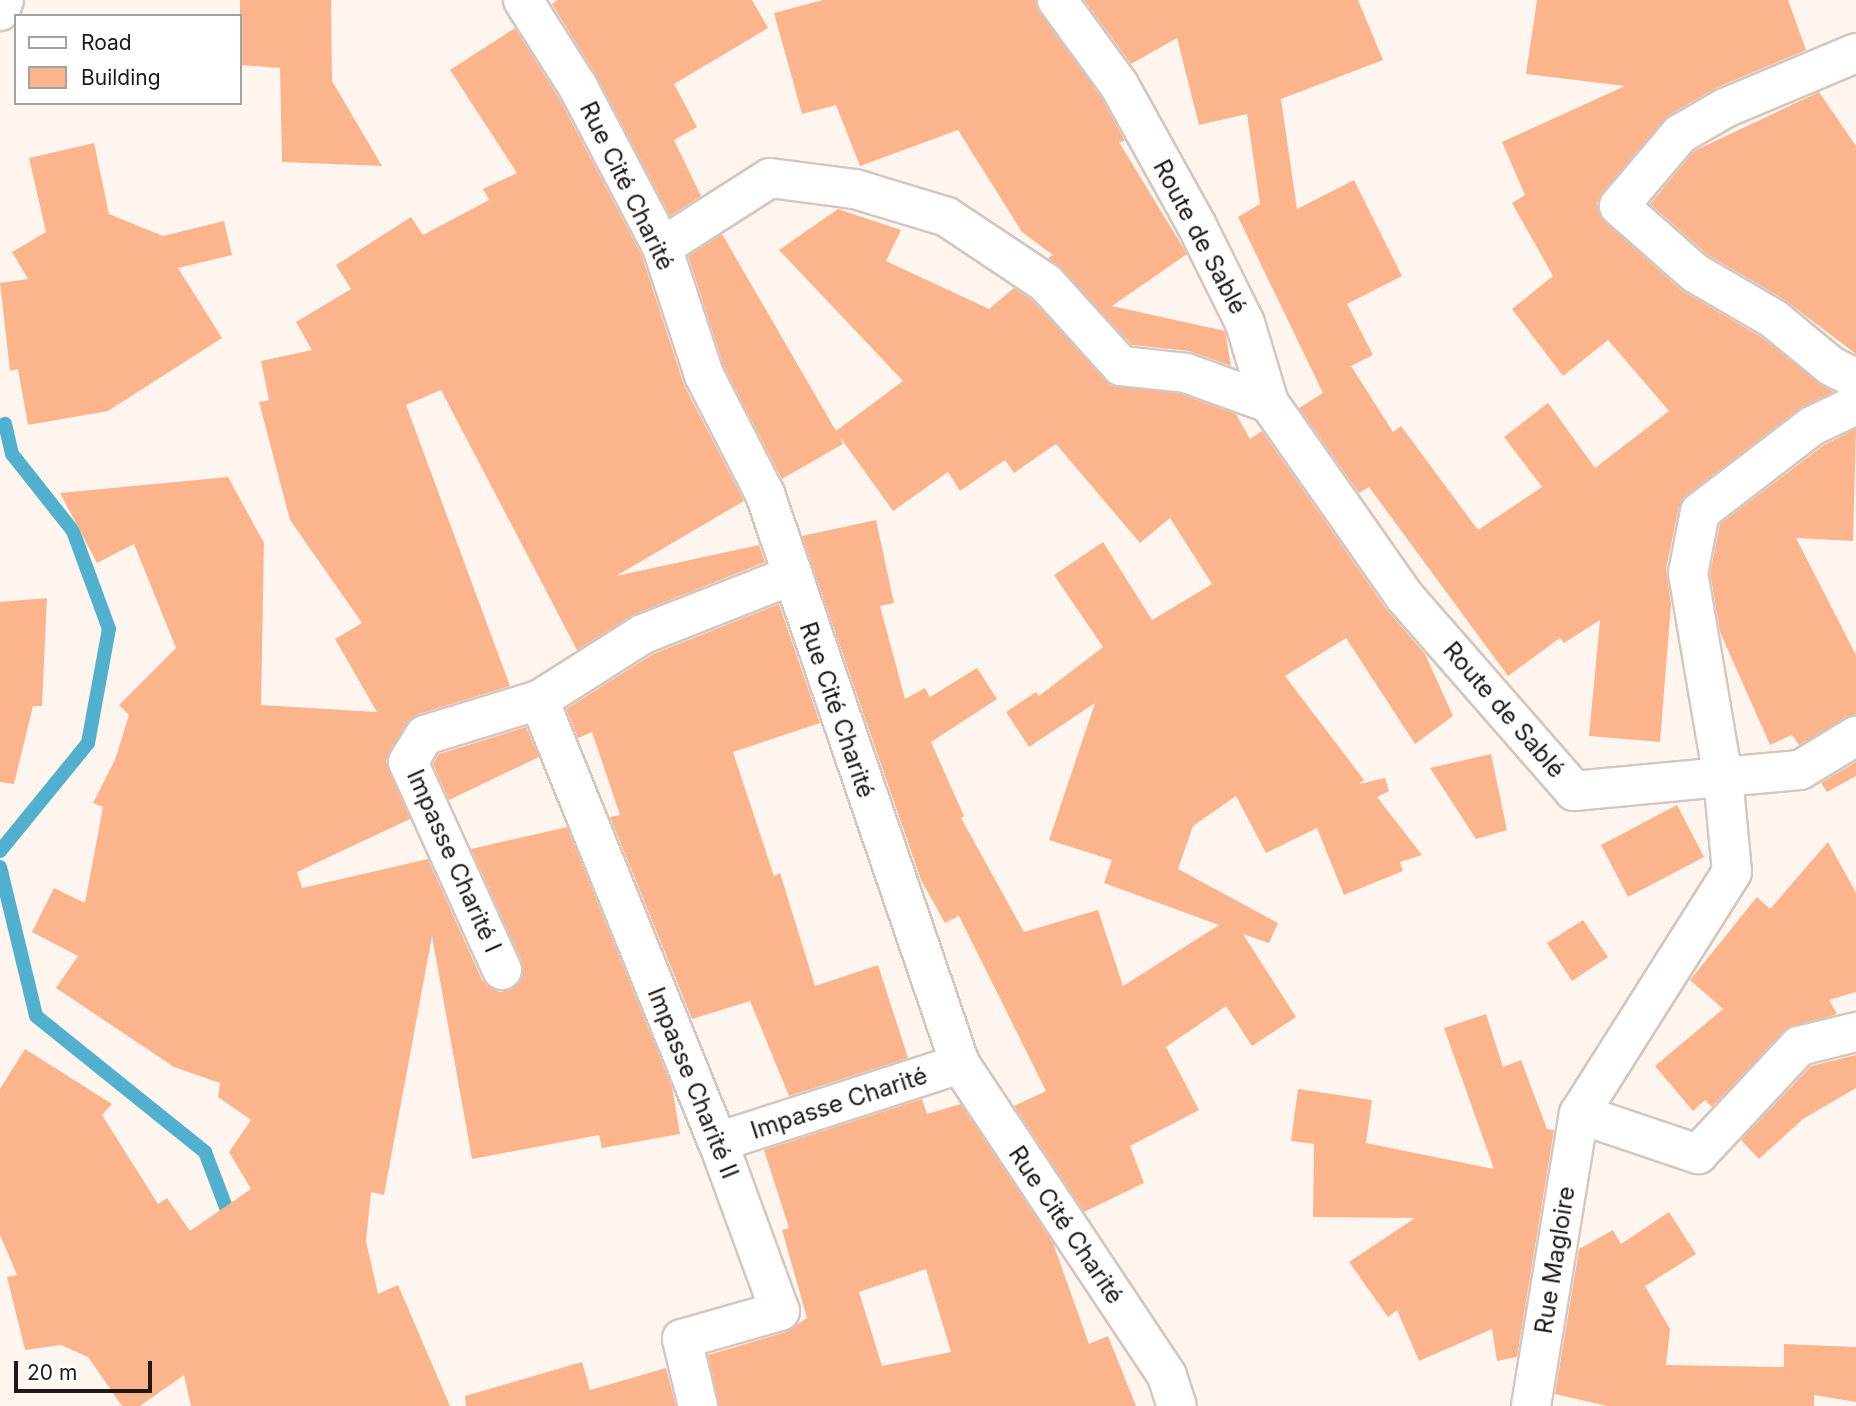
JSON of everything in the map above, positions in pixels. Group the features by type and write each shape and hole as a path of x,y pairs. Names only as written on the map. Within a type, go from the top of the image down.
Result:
{"street":[{"path":"0,11 4,0"},
{"name":"Rue Cité Charité","path":"523,0 579,87 662,247 704,375 765,494 790,576 960,1065 1167,1376 1177,1406"},
{"name":"Route de Sablé","path":"1057,0 1119,85 1196,224 1245,323 1269,403 1405,597 1574,791 1723,776"},
{"path":"1856,53 1725,108 1680,134 1619,206 1695,273 1774,319 1831,366 1856,379"},
{"path":"662,247 770,178 855,189 947,217 1046,283 1122,366 1186,373 1269,403"},
{"path":"1856,405 1812,426 1700,512 1688,573 1723,776 1732,872 1580,1114 1698,1154 1799,1046 1856,1032"},
{"name":"Impasse Charité I","path":"502,970 408,762 425,735 539,699 643,634 790,576"},
{"name":"Impasse Charité II","path":"539,699 718,1142 780,1311 682,1339 698,1406"},
{"path":"1723,776 1800,770 1856,736"},
{"name":"Impasse Charité","path":"718,1142 960,1065"},
{"name":"Rue Magloire","path":"1531,1406 1580,1114"}],"building":[{"path":"240,0 331,0 332,81 382,166 282,162 280,68 242,65"},
{"path":"558,0 752,0 768,28 674,84 697,127 674,140 701,196 670,216 597,77 552,4"},
{"path":"823,0 1036,0 1101,97 1125,141 1119,142 1187,254 1112,306 1225,331 1231,366 1189,351 1132,345 1048,258 1053,255 1022,232 958,130 860,166 836,105 802,114 774,13"},
{"path":"1084,0 1358,0 1383,60 1281,99 1297,209 1354,180 1402,276 1347,304 1373,355 1351,366 1393,432 1401,426 1478,530 1542,487 1504,437 1548,403 1595,468 1669,411 1608,340 1563,376 1512,309 1553,276 1512,203 1525,195 1502,142 1625,86 1526,74 1537,0 1788,0 1806,50 1716,88 1669,115 1597,203 1605,222 1681,290 1761,337 1833,392 1799,409 1687,495 1679,507 1666,569 1671,604 1660,742 1589,736 1600,620 1564,643 1560,638 1508,676 1369,487 1359,493 1299,408 1323,393 1238,217 1260,204 1247,114 1199,125 1177,38 1131,64"},
{"path":"515,28 559,98 642,256 684,385 744,501 616,576 759,545 765,562 635,614 577,650 441,390 406,405 510,686 419,714 407,723 386,761 410,819 297,872 302,888 428,859 482,980 499,992 510,990 520,982 522,962 471,849 567,827 672,1087 680,1134 602,1148 599,1135 472,1159 432,936 384,1195 371,1192 366,1241 378,1294 398,1285 450,1406 191,1406 184,1375 140,1406 122,1406 88,1357 61,1345 25,1350 7,1277 17,1275 0,1235 0,1089 25,1049 112,1104 102,1115 158,1204 167,1198 190,1231 251,1189 229,1152 251,1120 218,1097 220,1083 174,1067 56,988 78,956 32,932 54,888 85,903 103,807 93,803 115,760 129,715 119,705 176,648 134,544 97,563 60,493 228,477 264,543 261,705 377,712 335,639 362,623 290,520 259,402 269,400 261,361 312,350 296,322 351,289 336,265 411,217 423,235 489,200 483,189 517,173 450,70"},
{"path":"1819,92 1856,146 1856,354 1785,300 1708,255 1650,204 1694,151"},
{"path":"94,143 109,214 163,236 224,221 232,255 178,268 222,338 108,411 28,425 18,369 10,371 0,283 28,279 12,252 46,232 29,158"},
{"path":"838,209 901,230 886,261 989,309 1014,288 1032,300 1106,381 1181,394 1236,414 1250,439 1262,431 1387,610 1425,654 1453,716 1415,744 1346,638 1285,676 1364,780 1359,784 1385,778 1389,791 1377,797 1422,855 1400,862 1403,871 1344,895 1317,828 1266,853 1236,796 1193,826 1178,869 1278,923 1269,943 1243,934 1296,1017 1252,1046 1226,1006 1166,1047 1199,1110 1130,1146 1144,1183 1084,1212 1014,1106 1046,1091 959,916 945,923 921,880 802,536 876,520 894,603 880,606 905,699 925,688 930,697 977,668 997,699 931,742 964,816 961,818 1024,932 1098,910 1123,986 1219,925 1104,883 1112,860 1049,840 1095,703 1029,747 1006,712 1036,692 1039,696 1103,647 1054,575 1103,542 1152,620 1212,584 1170,518 1140,543 1056,444 1014,473 1005,460 960,491 948,472 893,511 840,437 843,444 782,479 724,367 688,256 722,234 836,431 903,381 779,250"},
{"path":"1856,429 1853,541 1796,538 1856,655 1856,714 1799,745 1792,735 1770,745 1720,632 1710,573 1720,524 1824,445"},
{"path":"47,598 42,706 33,706 14,784 0,782 0,602"},
{"path":"779,604 820,723 733,752 774,876 780,873 815,986 878,965 908,1058 789,1096 750,1001 692,1019 610,817 620,815 592,732 578,738 566,709 653,654"},
{"path":"526,727 539,757 449,800 433,764 439,754"},
{"path":"1491,754 1507,830 1476,839 1430,768"},
{"path":"1856,762 1856,776 1827,792 1821,783"},
{"path":"1677,805 1704,857 1628,897 1601,845"},
{"path":"1828,842 1856,893 1856,992 1829,1000 1837,1014 1784,1031 1712,1107 1705,1100 1693,1111 1655,1066 1723,1009 1690,980 1757,897 1770,909"},
{"path":"1583,920 1608,957 1572,981 1547,943"},
{"path":"1486,1014 1503,1067 1521,1060 1547,1129 1554,1130 1517,1357 1497,1361 1492,1329 1419,1361 1397,1310 1388,1317 1349,1262 1415,1218 1313,1217 1314,1144 1291,1141 1298,1089 1372,1100 1366,1143 1494,1169 1444,1028"},
{"path":"1856,1055 1856,1088 1803,1119 1759,1159 1741,1140 1811,1066"},
{"path":"922,1099 927,1114 961,1104 1053,1243 1089,1344 1108,1336 1136,1406 719,1406 708,1355 786,1332 807,1318 782,1230 789,1228 764,1150","holes":["926,1269 951,1352 882,1366 859,1292"]},
{"path":"1669,1212 1696,1254 1645,1286 1670,1329 1666,1365 1784,1367 1784,1344 1856,1347 1856,1402 1814,1395 1814,1406 1607,1406 1555,1394 1579,1249 1613,1230 1621,1244"},
{"path":"582,1362 590,1390 666,1368 676,1406 466,1406 465,1396"}],"waterway":[{"path":"0,851 88,743 109,629 73,531 12,454 5,424"},
{"path":"0,867 36,1016 205,1152 232,1223"}]}
